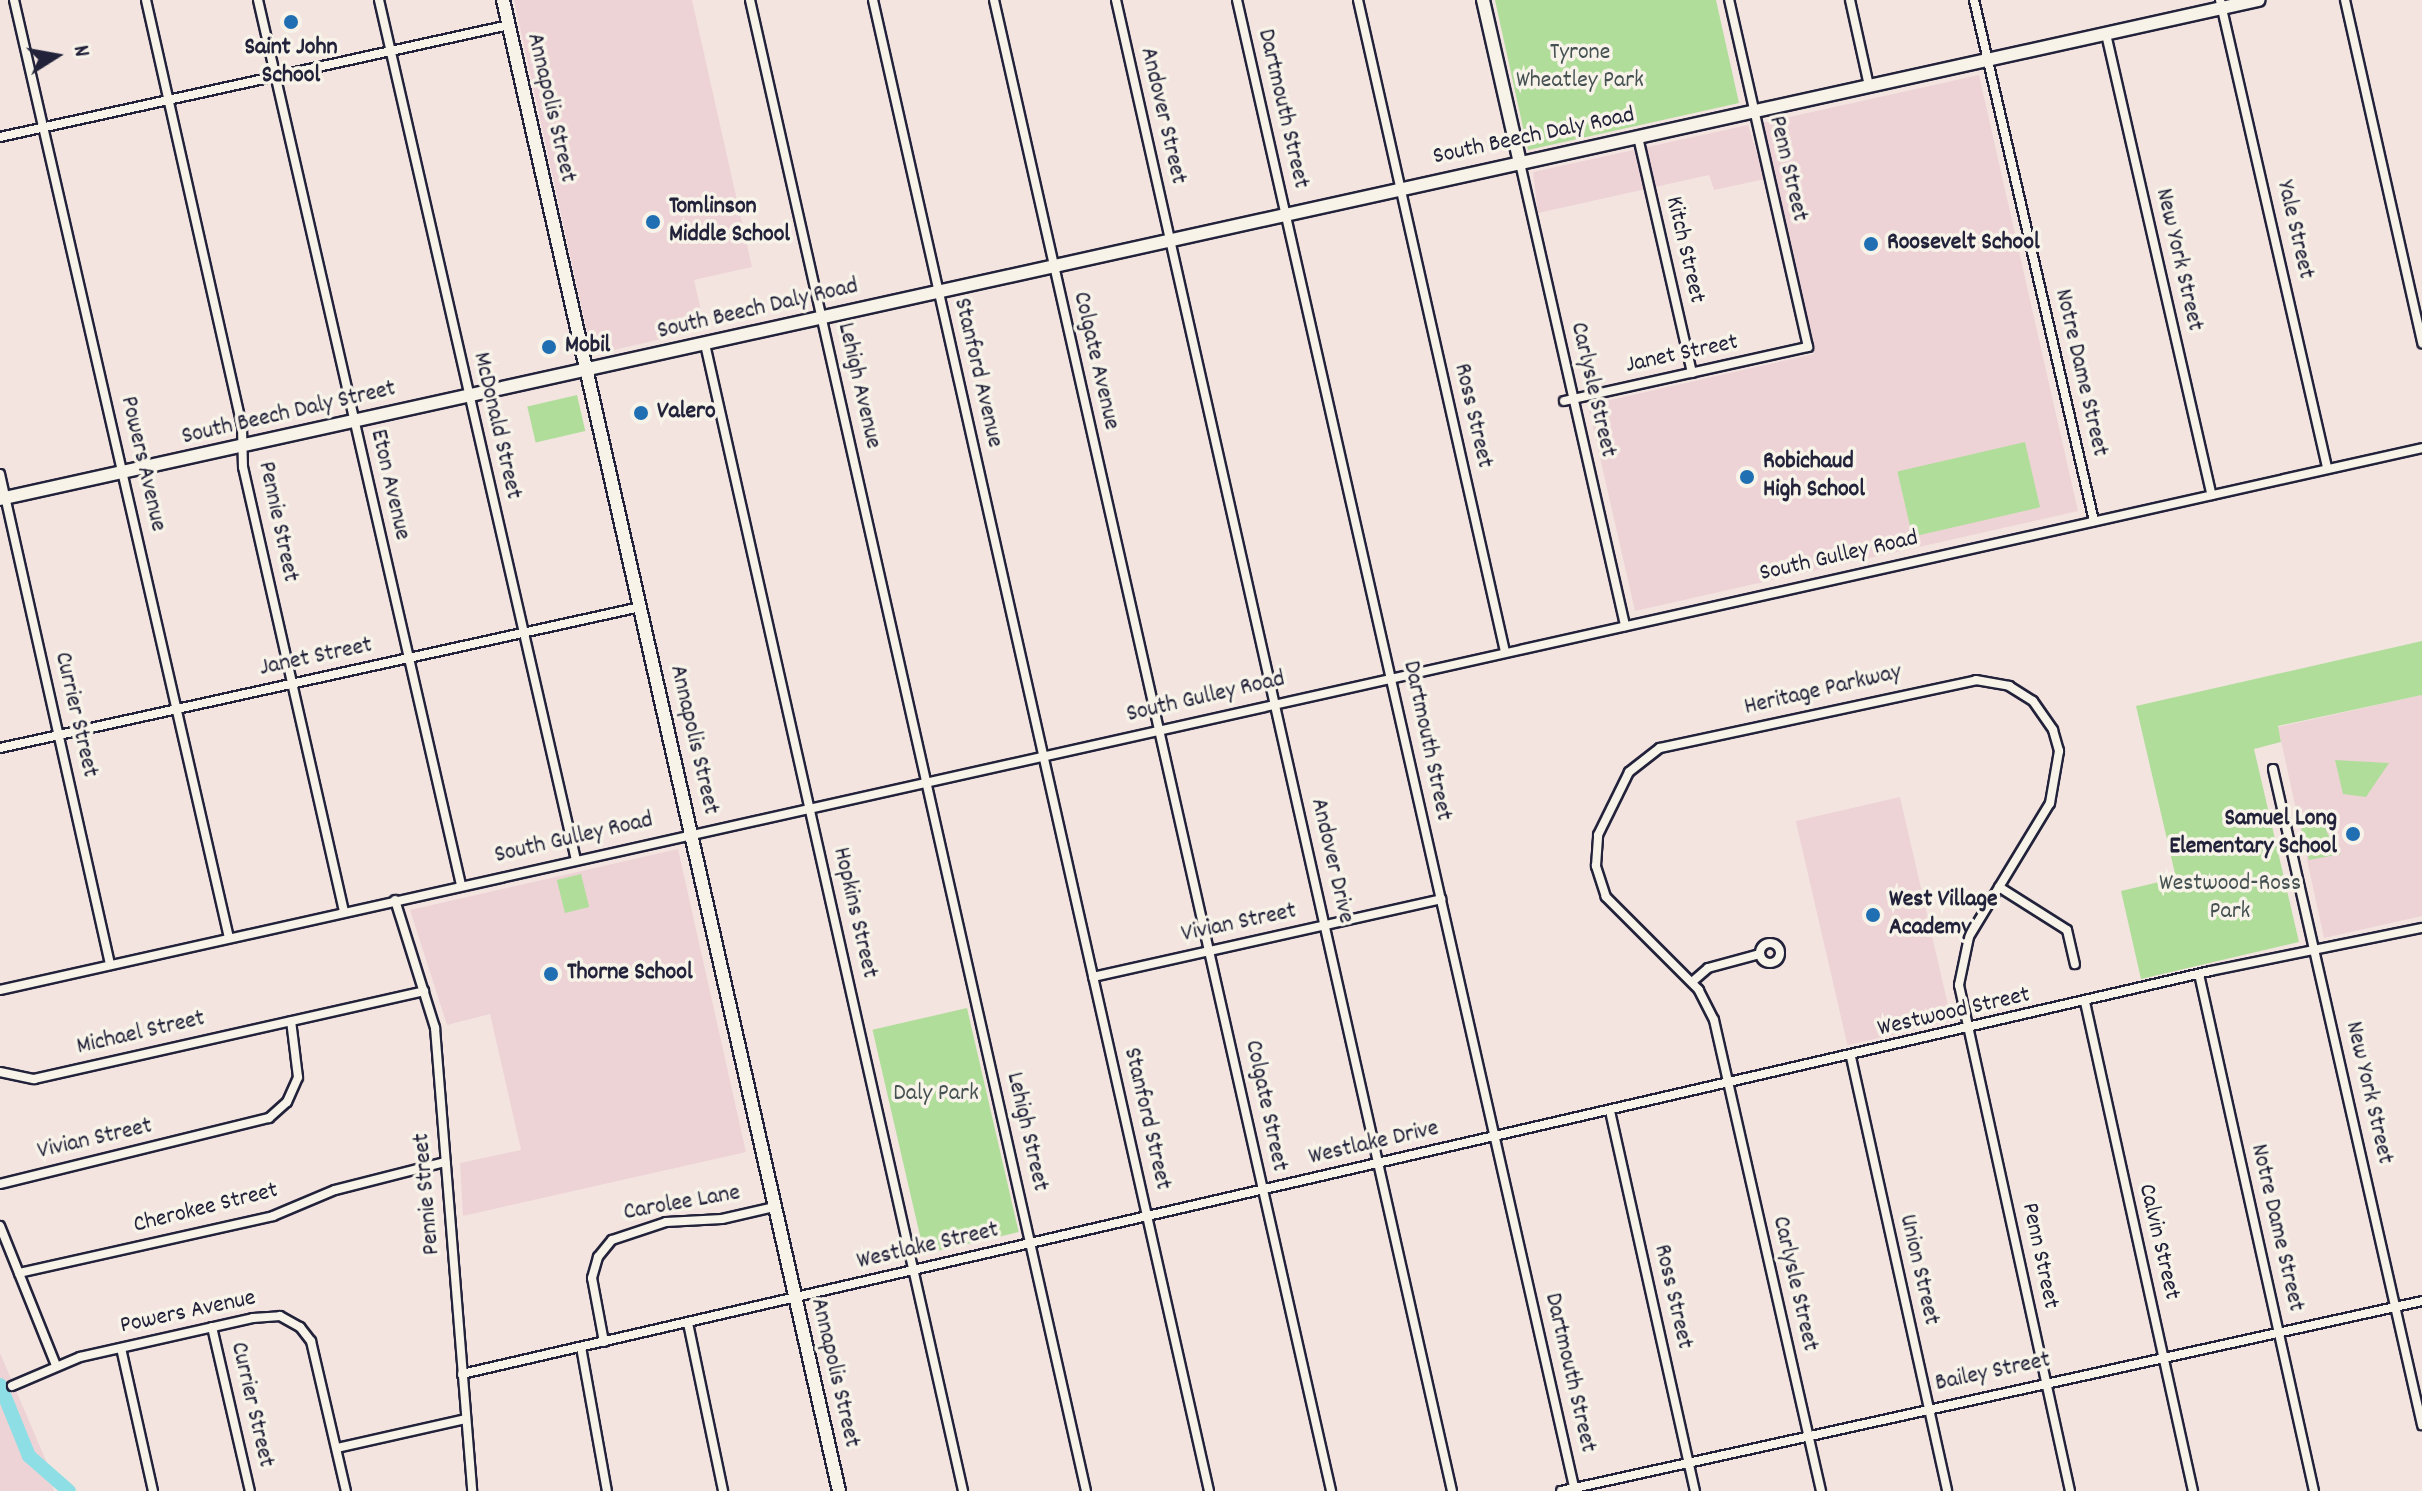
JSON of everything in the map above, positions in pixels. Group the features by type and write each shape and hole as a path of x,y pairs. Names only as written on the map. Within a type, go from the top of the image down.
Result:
{"main road":[{"name":"Annapolis Street","path":"503,0 839,1491"},
{"path":"1483,0 1520,163"},
{"name":"South Beech Daly Road","path":"587,370 2106,34 2221,4 2259,0"},
{"name":"South Beech Daly Street","path":"3,498 587,370"}],"street":[{"name":"Powers Avenue","path":"14,0 229,938"},
{"name":"Pennie Street","path":"146,0 242,427 242,447 344,911"},
{"name":"Eton Avenue","path":"258,0 461,885"},
{"name":"McDonald Street","path":"379,0 576,860"},
{"name":"Lehigh Avenue","path":"750,0 927,781"},
{"name":"Stanford Avenue","path":"873,0 1043,755"},
{"name":"Colgate Avenue","path":"994,0 1160,729"},
{"name":"Andover Street","path":"1116,0 1170,241"},
{"name":"Dartmouth Street","path":"1237,0 1575,1489"},
{"name":"Ross Street","path":"1358,0 1457,423 1505,652"},
{"name":"Penn Street","path":"1729,0 1808,347"},
{"path":"1850,0 1869,86"},
{"name":"Notre Dame Street","path":"1974,0 2094,521"},
{"path":"2345,0 2422,343"},
{"name":"Yale Street","path":"2221,4 2327,469"},
{"path":"0,137 509,25"},
{"name":"New York Street","path":"2106,34 2212,495"},
{"name":"Kitch Street","path":"1638,137 1692,373"},
{"name":"Carlysle Street","path":"1520,163 1625,626"},
{"name":"Andover Drive","path":"1170,241 1452,1491"},
{"name":"Hopkins Street","path":"705,344 963,1491"},
{"name":"Janet Street","path":"1564,401 1808,347"},
{"name":"South Gulley Road","path":"0,990 2422,448"},
{"name":"Currier Street","path":"0,474 110,964"},
{"name":"Janet Street","path":"0,748 640,607"},
{"name":"Heritage Parkway","path":"1729,1085 1709,1007 1692,982 1614,909 1596,866 1598,835 1623,781 1639,761 1660,748 1962,681 2009,686 2033,701 2048,720 2060,765 2050,803 1969,937 1960,967 1959,1002 1966,1030"},
{"name":"Colgate Street","path":"1160,729 1331,1491"},
{"name":"Stanford Street","path":"1043,755 1209,1491"},
{"name":"New York Street","path":"2273,769 2422,1425"},
{"name":"Lehigh Street","path":"927,781 1086,1491"},
{"path":"1999,887 2067,930 2075,964"},
{"name":"Vivian Street","path":"1093,977 1441,899"},
{"name":"Pennie Street","path":"395,900 435,1028 472,1491"},
{"name":"Westwood Street","path":"1495,1137 2199,974 2422,928"},
{"path":"1692,982 1708,968 1760,954"},
{"name":"Notre Dame Street","path":"2199,974 2314,1491"},
{"name":"Michael Street","path":"0,1072 34,1079 424,991"},
{"name":"Calvin Street","path":"2085,1002 2193,1491"},
{"name":"Vivian Street","path":"0,1184 263,1121 287,1102 299,1067 291,1021"},
{"name":"Penn Street","path":"1966,1030 2070,1491"},
{"name":"Union Street","path":"1851,1057 1947,1491"},
{"name":"Carlysle Street","path":"1729,1085 1821,1491"},
{"name":"Ross Street","path":"1610,1111 1695,1491"},
{"name":"Westlake Drive","path":"1263,1191 1495,1137"},
{"name":"Cherokee Street","path":"19,1273 273,1216 335,1190 445,1162"},
{"name":"Westlake Street","path":"462,1374 1263,1191"},
{"name":"Carolee Lane","path":"604,1342 592,1278 598,1257 612,1240 666,1222 774,1207"},
{"path":"0,1226 56,1365"},
{"name":"Bailey Street","path":"1561,1491 2422,1301"},
{"name":"Powers Avenue","path":"12,1386 56,1365 272,1315 300,1327 315,1352 346,1491"},
{"path":"688,1323 723,1491"},
{"name":"Currier Street","path":"212,1327 250,1491"},
{"path":"581,1347 607,1491"},
{"path":"121,1348 153,1491"},
{"path":"337,1448 466,1419"}],"shaded area":[{"path":"514,0 692,0 752,267 694,280 705,329 592,355"},
{"path":"1979,75 2078,511 1635,611 1588,405 1814,354 1762,123"},
{"path":"1748,125 1765,179 1714,190 1709,175 1538,213 1533,172"},
{"path":"2422,695 2422,916 2324,938 2278,727"},
{"name":"West Village Academy","path":"1900,797 1952,1021 1847,1045 1796,821"},
{"path":"678,849 746,1152 463,1216 460,1163 521,1150 490,1014 447,1025 410,910"},
{"path":"0,1353 47,1463 54,1491 0,1491"}],"green space":[{"name":"Tyrone Wheatley Park","path":"1495,0 1716,0 1739,103 1528,150"},
{"path":"577,395 585,431 536,443 527,406"},
{"path":"2025,442 2040,507 1912,537 1897,471"},
{"name":"Westwood-Ross Park","path":"2422,641 2422,695 2278,726 2281,742 2254,749 2299,942 2141,979 2121,891 2176,878 2136,706"},
{"path":"2335,760 2389,763 2366,797 2343,794"},
{"path":"2322,815 2334,822 2327,833 2341,854 2309,860 2299,819"},
{"path":"581,874 589,907 565,913 557,880"},
{"name":"Daly Park","path":"967,1008 1019,1232 924,1254 872,1030"}],"waterway":[{"path":"0,1385 29,1456 69,1491"}],"place":[{"name":"Saint John School","path":"291,22"},
{"name":"Tomlinson Middle School","path":"653,222"},
{"name":"Roosevelt School","path":"1871,244"},
{"name":"Mobil","path":"549,347"},
{"name":"Valero","path":"641,413"},
{"name":"Robichaud High School","path":"1747,477"},
{"name":"Samuel Long Elementary School","path":"2353,834"},
{"name":"West Village Academy","path":"1873,915"},
{"name":"Thorne School","path":"551,974"}]}
